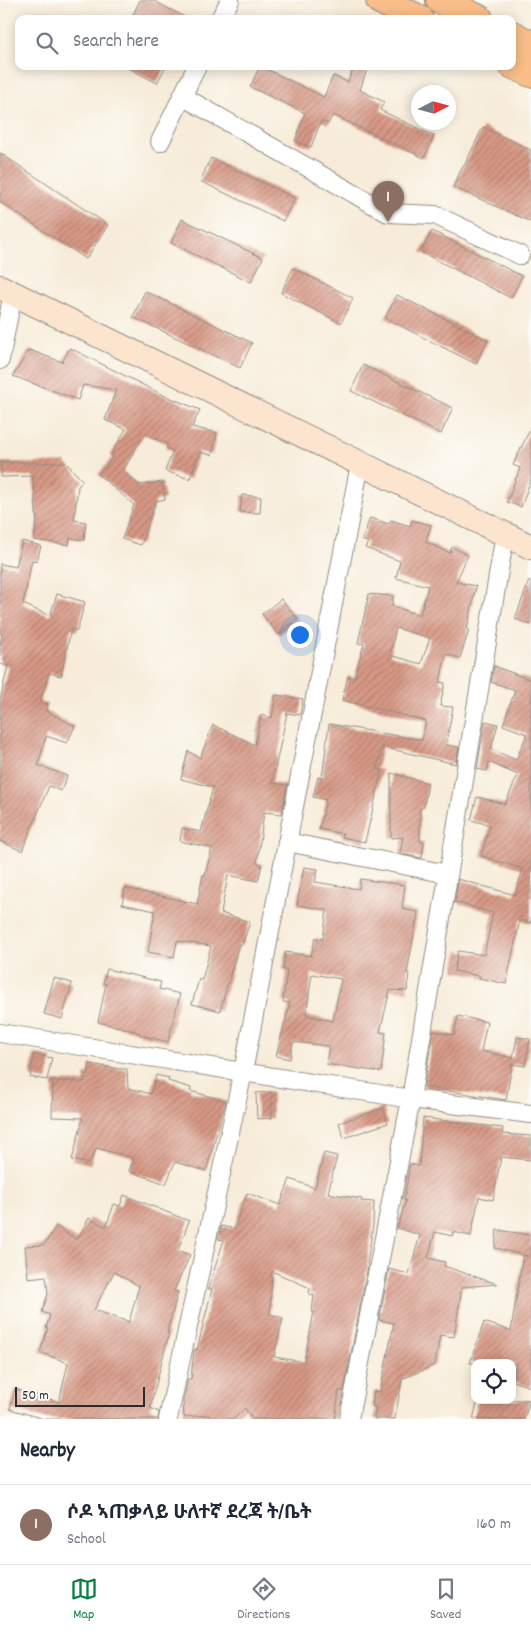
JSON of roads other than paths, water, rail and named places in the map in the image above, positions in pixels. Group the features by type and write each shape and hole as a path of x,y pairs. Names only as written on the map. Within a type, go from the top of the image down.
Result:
{"highway":[{"path":"380,0 411,15"},
{"path":"440,0 471,15"},
{"path":"516,37 531,45"},
{"path":"516,66 531,73"}],"main road":[{"path":"6,290 531,547"}],"street":[{"path":"222,15 230,0"},
{"path":"160,142 195,70"},
{"path":"182,96 388,213 436,215 520,256"},
{"path":"0,360 6,290"},
{"path":"168,1419 243,1072 360,464"},
{"path":"349,1419 411,1099 505,534"},
{"path":"287,842 448,874"},
{"path":"0,1033 411,1099 531,1114"}],"place":[{"name":"ሶዶ ኣጠቃላይ ሁለተኛ ደረጃ ት/ቤት","path":"388,222"}]}
